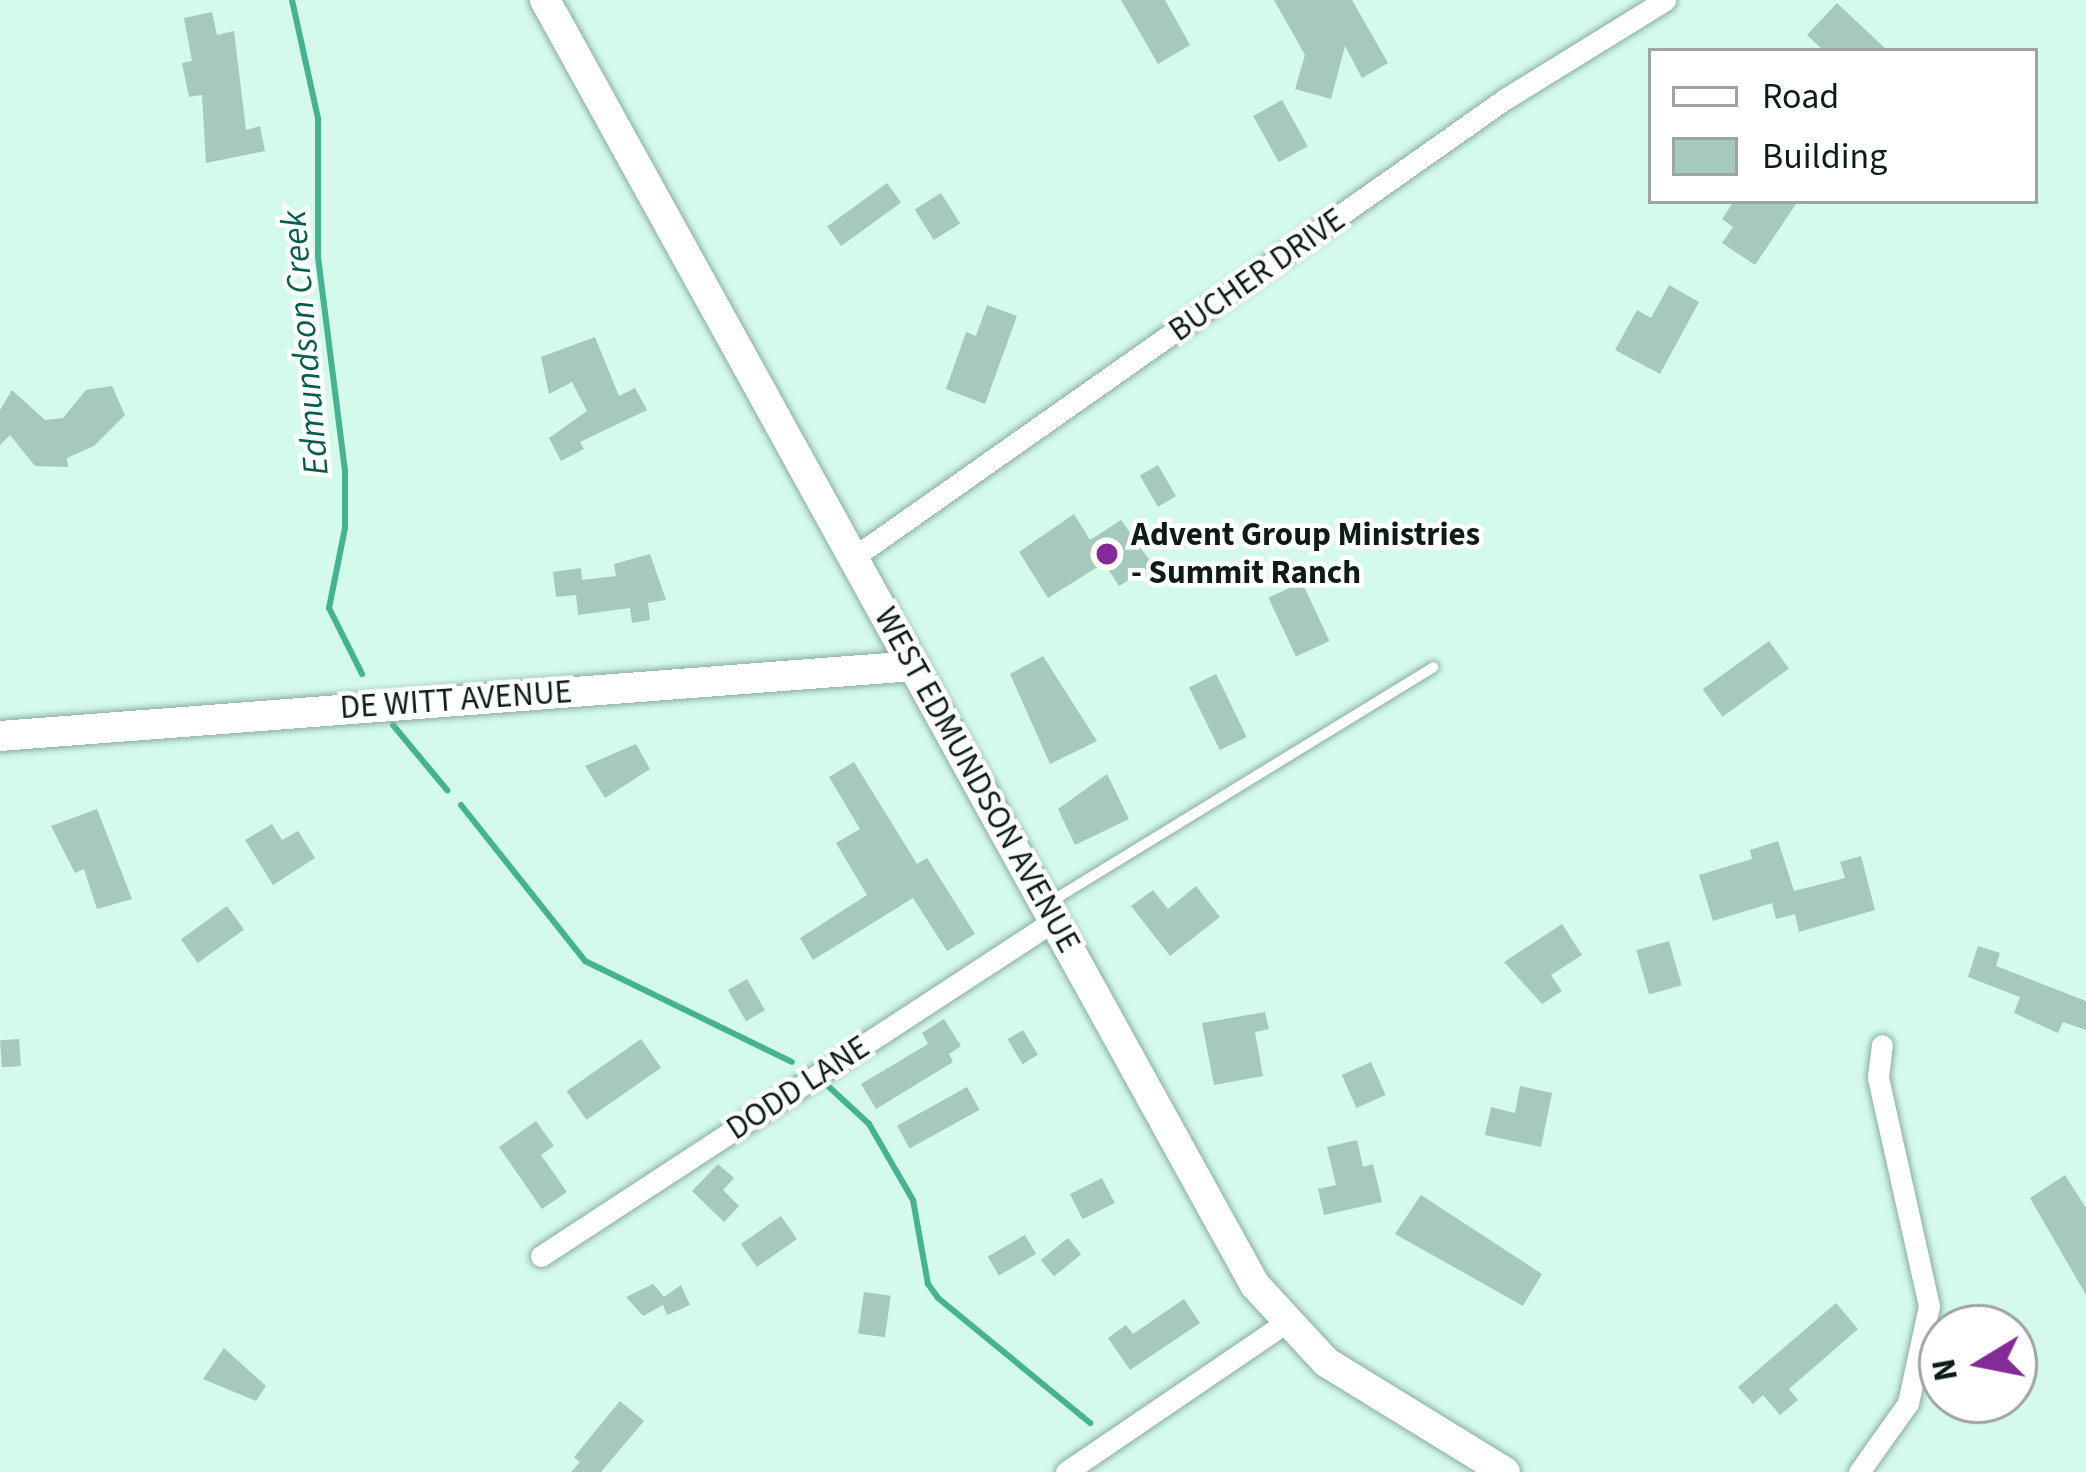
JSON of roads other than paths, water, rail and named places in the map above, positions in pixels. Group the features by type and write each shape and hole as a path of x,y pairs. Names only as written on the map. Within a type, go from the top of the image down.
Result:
{"street":[{"name":"WEST EDMUNDSON AVENUE","path":"545,0 1255,1285 1284,1324 1326,1362 1505,1472"},
{"name":"BUCHER DRIVE","path":"854,557 1505,99 1665,0"},
{"name":"DE WITT AVENUE","path":"0,736 913,666"},
{"name":"DODD LANE","path":"541,1256 1051,912"},
{"path":"1858,1472 1908,1403 1929,1306 1878,1078 1882,1045"},
{"path":"1066,1472 1284,1324"}],"lane":[{"path":"1051,912 1433,667"}],"waterway":[{"name":"Edmundson Creek","path":"292,0 318,118 318,257 345,472 345,528 329,608 362,674"},
{"name":"Edmundson Creek","path":"393,725 447,790"},
{"name":"Edmundson Creek","path":"461,805 585,961 792,1062"},
{"name":"Edmundson Creek","path":"828,1086 869,1124 913,1200 928,1284 938,1298 1090,1423"}],"place":[{"name":"Advent Group Ministries - Summit Ranch","path":"1107,554"}]}
